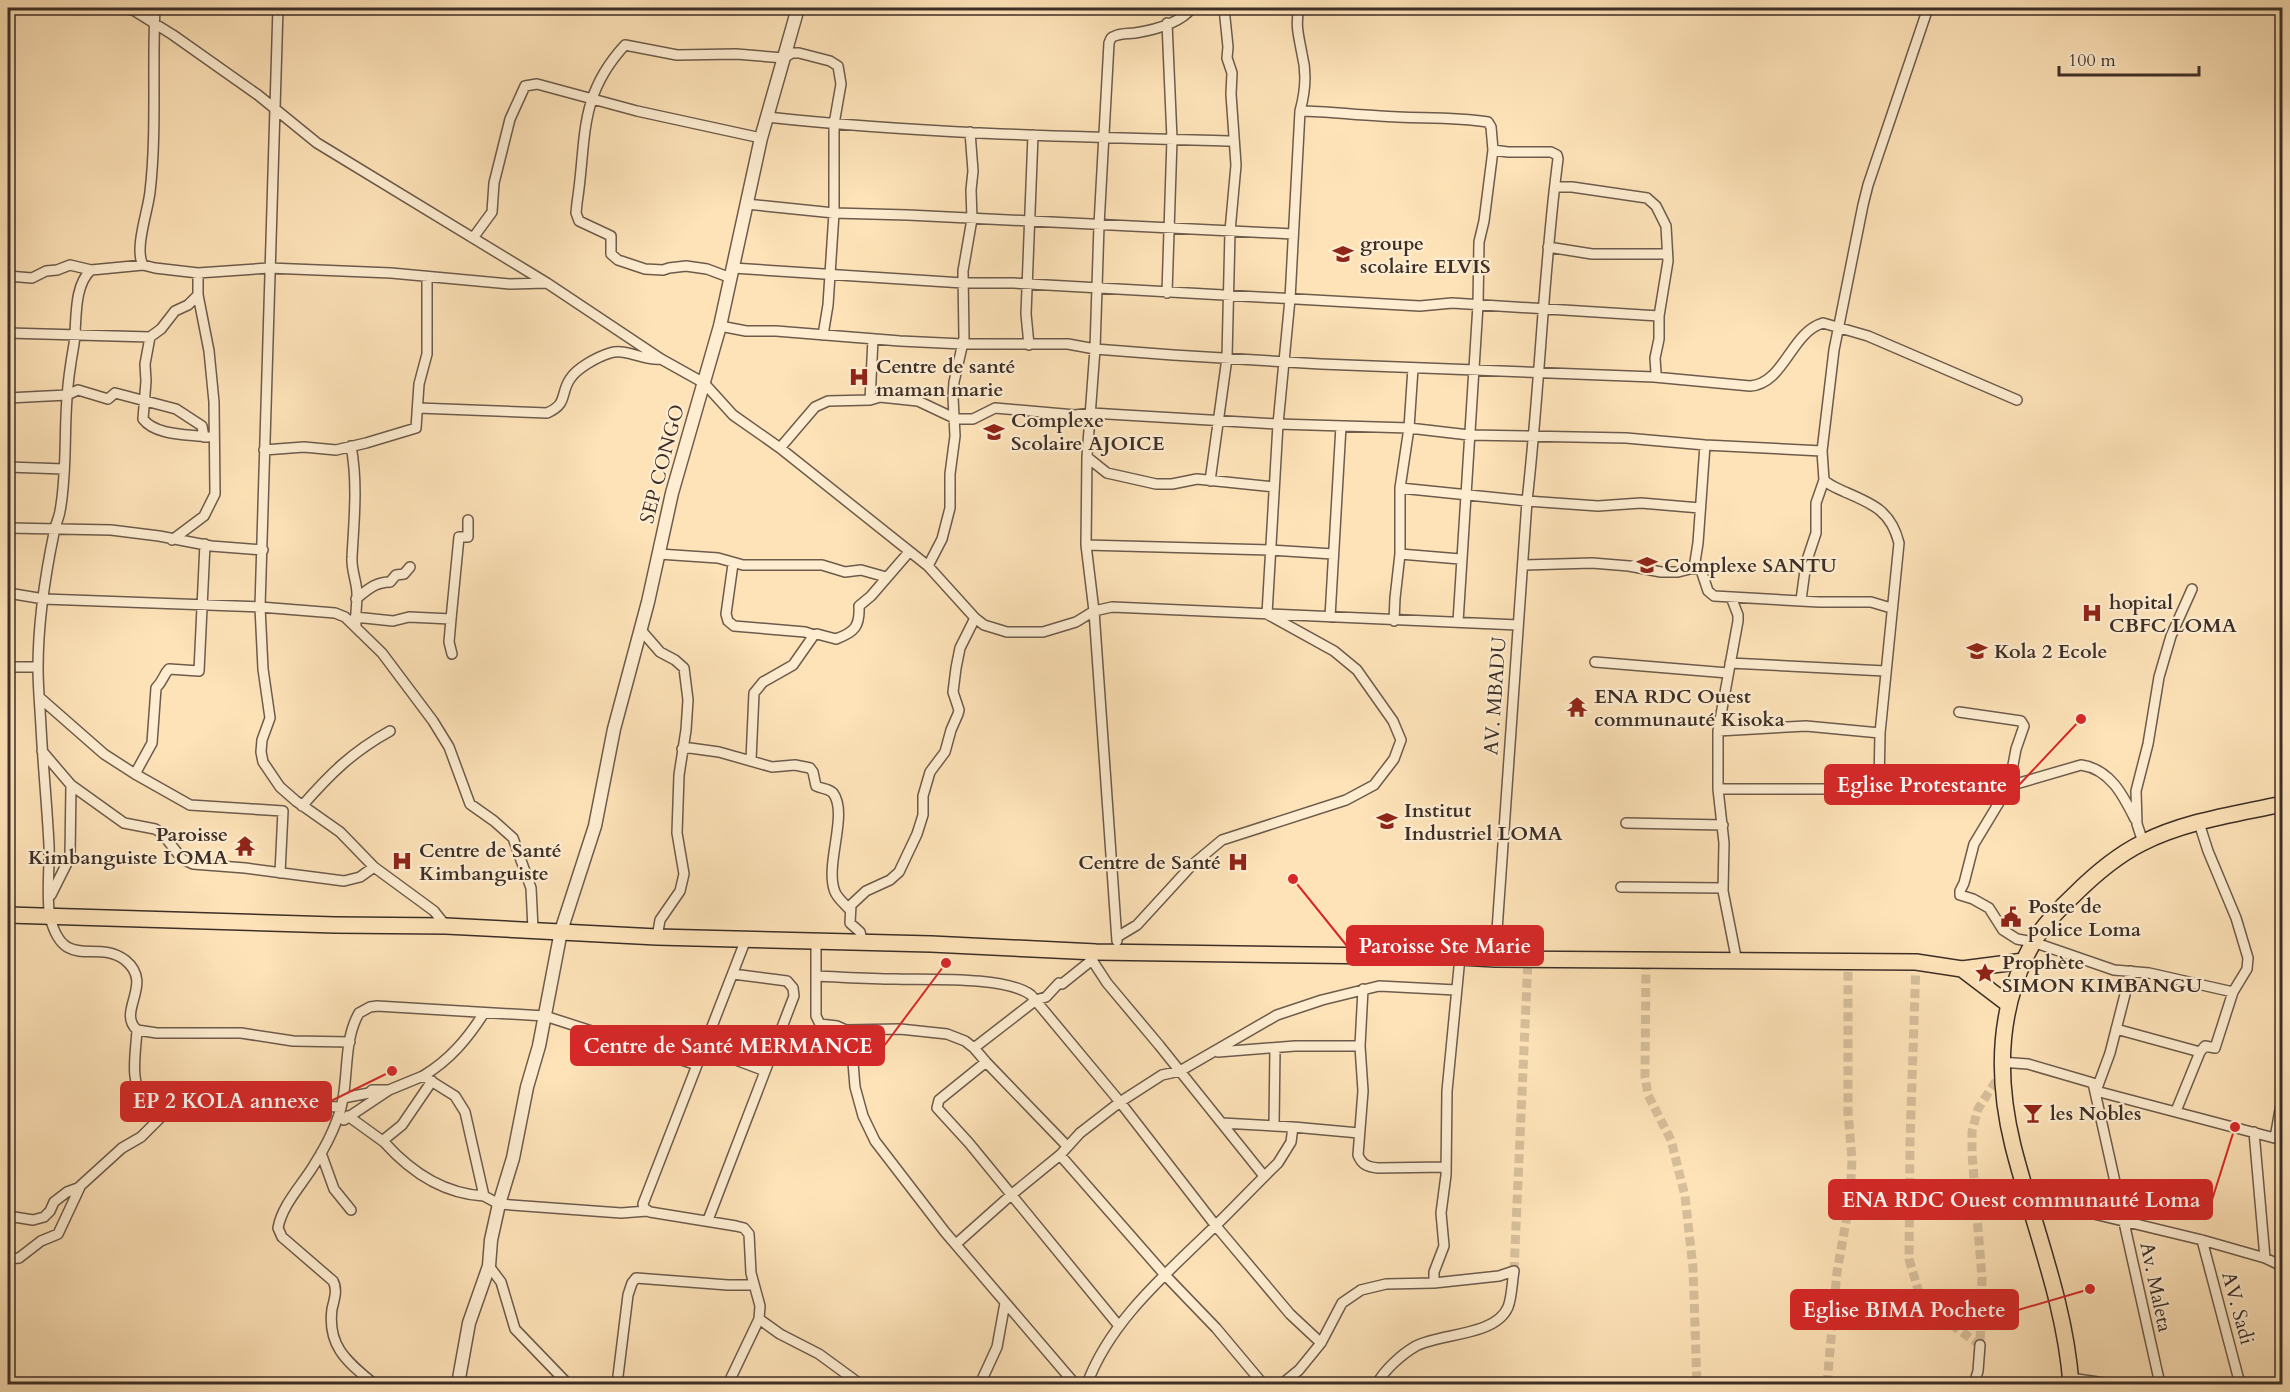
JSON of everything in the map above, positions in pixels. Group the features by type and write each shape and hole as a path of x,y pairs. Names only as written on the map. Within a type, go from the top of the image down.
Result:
{"main road":[{"path":"2070,1381 2057,1301 2007,1117 2000,1062 2008,1004 2033,942 2058,910 2107,864 2143,842 2199,823 2283,804"},
{"path":"8,915 533,929 657,937 863,943 1094,956 1117,945 1495,959 1916,962 1962,969 2024,961"},
{"path":"1962,969 2008,1004"}],"street":[{"path":"120,8 133,10 201,54 258,95 317,143 547,283 661,359 704,382 733,416 780,448 928,566 975,618 996,630 1014,633 1043,632 1076,622 1094,611 1112,607 1518,625"},
{"path":"143,265 140,252 150,192 154,147 155,8"},
{"path":"278,8 277,111 269,268 260,607 263,669 270,718 261,752 263,762 280,787 302,806 340,832 374,867 434,911 446,926"},
{"name":"SEP CONGO","path":"458,1384 469,1323 489,1266 491,1240 513,1158 519,1119 539,1046 561,931 595,826 614,729 659,554 672,493 720,326 761,138 798,8"},
{"path":"1117,945 1094,611 1086,544 1087,457 1095,349 1109,43 1117,35 1147,31 1185,15 1192,8"},
{"path":"1210,481 1227,358 1230,231 1236,165 1231,94 1232,74 1227,58 1224,8"},
{"path":"1267,614 1278,424 1286,361 1300,111 1305,84 1303,55 1296,29 1299,8"},
{"path":"1801,600 1806,563 1816,533 1816,503 1824,480 1822,451 1833,350 1868,185 1928,8"},
{"path":"1167,23 1172,139 1167,293"},
{"path":"824,335 830,273 834,213 834,124 842,84 838,66 799,53 792,53 784,58 736,54 677,55 625,45 599,80 591,98 583,136 576,213 579,221 611,236 611,255 632,266 657,271 675,267 703,268 732,273 830,273 963,283 1012,283 1420,306 1452,303 1659,316"},
{"path":"473,238 492,212 494,183 510,119 525,86 537,84 761,138"},
{"path":"1300,111 1417,116 1485,122 1491,127 1493,150 1479,242 1478,305 1460,560 1458,622"},
{"path":"767,117 834,124 970,132 1234,141"},
{"path":"928,566 948,524 950,474 955,436 954,382 963,344 965,320 963,283 972,219 973,171 970,132"},
{"path":"1029,345 1026,314 1033,135"},
{"name":"AV. MBADU","path":"1493,150 1554,153 1558,159 1548,247 1527,501 1495,959"},
{"path":"1555,187 1572,187 1647,198 1656,206 1666,226 1668,267 1659,316 1659,339 1654,377"},
{"path":"747,204 834,213 1293,234"},
{"path":"1548,247 1592,254 1666,254"},
{"path":"8,276 32,278 46,271 70,265 91,270 143,265 198,273 269,268 391,273 510,284 547,283"},
{"path":"91,270 86,275 80,289 67,395 60,512 54,530 44,599 38,667 49,847 50,917 58,938 73,951 111,954 126,961 138,982 130,1011 133,1026 137,1030 157,1033 241,1033 293,1041 350,1042"},
{"path":"172,540 204,516 215,494 216,439 209,351 198,295 198,273"},
{"path":"264,450 304,447 336,450 416,428 419,384 427,354 427,277"},
{"path":"8,333 150,337 161,329 175,311 188,305 198,295"},
{"path":"720,326 746,331 873,339 963,344 1068,344 1095,349 1227,358 1654,377 1758,385 1773,375 1801,338 1823,323 1889,345 2017,400"},
{"path":"150,337 145,364 143,419 157,430 216,439"},
{"path":"870,400 873,339"},
{"path":"418,408 548,412 560,404 573,375 596,359 618,352 651,360 661,359"},
{"path":"1394,621 1400,554 1400,488 1409,428 1413,368"},
{"path":"8,399 67,395 78,390 108,399 115,393 176,409 202,426 204,437"},
{"path":"780,448 815,407 828,401 880,398 918,401 954,418 973,419 995,408 1075,415 1091,413 1278,424 1409,428 1469,435 1626,438 1822,451"},
{"path":"1330,617 1341,426"},
{"path":"1694,568 1705,445"},
{"path":"351,446 355,465 356,504 352,561 356,584 356,621 433,721 449,747 470,804 513,838 531,888 533,929"},
{"path":"1087,457 1107,472 1156,484 1172,484 1197,479 1274,487"},
{"path":"8,468 64,469"},
{"path":"1718,789 1833,789 1879,785 1885,671 1899,543 1892,523 1876,507 1824,480"},
{"path":"1400,488 1598,506 1641,503 1700,508"},
{"path":"452,654 449,642 459,537 468,537 468,520"},
{"path":"8,528 152,534 172,540 205,545 263,549"},
{"path":"1086,544 1333,554"},
{"path":"135,774 152,743 156,688 164,680 165,673 169,669 199,671 205,545"},
{"path":"733,564 726,614 728,621 734,626 806,632 836,639 857,627 860,617 859,606 871,596 909,552"},
{"path":"659,554 718,558 733,564 811,564 828,566 845,572 861,570 886,577"},
{"path":"1400,554 1460,560"},
{"path":"1524,565 1592,563 1629,566 1661,572 1678,572 1694,568 1701,570 1710,594 1842,603 1871,602 1891,608"},
{"path":"356,599 380,582 390,582 396,575 404,574 410,567"},
{"path":"2137,824 2136,791 2148,744 2159,676 2170,636 2192,589"},
{"path":"8,593 44,599 260,607 339,614 356,621 393,621 409,617 451,619"},
{"path":"1731,597 1738,615 1718,731 1718,789 1723,825 1723,888 1737,962"},
{"path":"1117,945 1192,865 1222,840 1360,794 1374,785 1399,749 1400,733 1356,670 1334,651 1267,614"},
{"path":"863,943 860,932 850,923 851,905 866,891 890,880 898,872 917,834 923,816 923,796 930,772 945,752 958,714 959,710 953,692 956,668 960,648 975,618"},
{"path":"640,629 660,652 684,668 688,700 679,775 677,833 684,874 683,882 680,891 664,911 657,937"},
{"path":"751,760 754,693 763,682 793,664 814,635"},
{"path":"1595,662 1728,673"},
{"path":"1730,663 1885,671"},
{"path":"8,667 38,667"},
{"path":"39,697 104,754 190,805 283,811 280,873"},
{"path":"1959,712 2024,723 2009,786 1974,844 1960,896 1973,899 1989,908 2008,935 2022,941 2033,942 2114,970 2149,973 2233,992"},
{"path":"1718,731 1806,726 1880,733"},
{"path":"302,806 326,777 347,759 390,731"},
{"path":"682,749 705,750 772,767 795,765 810,768 816,786 825,788 834,794 838,825 832,876 836,893 850,910"},
{"path":"42,751 71,785 108,813 124,822 155,829 162,833 182,859 193,864 344,881 360,877 374,867"},
{"path":"2009,786 2081,765 2097,769 2120,792 2137,824 2143,842"},
{"path":"50,898 70,857 71,785"},
{"path":"1626,823 1723,825"},
{"path":"2176,1112 2200,1052 2205,1046 2215,1048 2233,992 2247,969 2248,958 2236,918 2199,823"},
{"path":"1621,888 1723,888"},
{"path":"646,1211 643,1204 646,1192 746,939"},
{"path":"816,942 818,1022 822,1026 837,1026 846,1030 900,1029 947,1034 965,1041 975,1048 1067,1146"},
{"path":"975,1048 1036,1000 1046,997 1059,983 1062,984 1094,956 1107,983 1264,1176"},
{"path":"1434,1283 1434,1272 1444,1246 1441,1213 1446,1167 1447,1091 1460,957"},
{"path":"2096,1091 2110,1053 2131,971"},
{"path":"708,1220 794,996 787,981 733,974"},
{"path":"816,976 976,981 1026,991 1036,1000 1120,1102 1216,1226 1290,1314 1321,1343"},
{"path":"956,1244 1060,1155 1080,1133 1120,1102 1162,1075 1180,1071 1277,1015 1379,986 1456,990"},
{"path":"1363,989 1360,1046 1363,1091 1358,1155 1360,1161 1370,1167 1446,1167"},
{"path":"374,1384 352,1365 337,1347 333,1338 332,1312 336,1289 333,1281 278,1232 284,1211 321,1153 333,1129 342,1103 350,1042 359,1013 369,1007 545,1016 697,1065"},
{"path":"333,1129 348,1116 389,1090 438,1067 469,1037 484,1012"},
{"path":"2116,1029 2200,1052"},
{"path":"137,1030 135,1066 140,1095 144,1100 342,1103 372,1090 389,1090"},
{"path":"846,1030 851,1038 855,1087 863,1116 875,1141 956,1244 1075,1384"},
{"path":"1212,1052 1360,1046"},
{"path":"704,1048 765,1071"},
{"path":"1274,1125 1275,1048"},
{"path":"986,1062 939,1100 936,1106 1119,1326"},
{"path":"2000,1062 2028,1064 2093,1083 2096,1091"},
{"path":"423,1076 455,1096 465,1112 484,1196"},
{"path":"384,1142 402,1125 432,1081"},
{"path":"2096,1091 2279,1139 2283,1098"},
{"name":"Av. Maleta","path":"2096,1091 2160,1384"},
{"path":"8,1216 33,1220 44,1217 51,1211 54,1202 67,1192 80,1187 122,1148 141,1137 166,1112 169,1101"},
{"path":"348,1116 384,1142 404,1163 446,1188 469,1195 484,1196 499,1204 621,1213 646,1211 708,1220 747,1230 753,1285 760,1306 759,1319 728,1384"},
{"path":"1222,1122 1359,1133"},
{"path":"1087,1384 1103,1350 1119,1326 1165,1275 1278,1163 1291,1142 1293,1127"},
{"path":"2254,1132 2265,1258"},
{"path":"321,1153 334,1189 351,1210"},
{"path":"1060,1155 1165,1275 1216,1328 1263,1384"},
{"path":"8,1258 19,1258 40,1241 58,1234 80,1187"},
{"path":"2028,1198 2202,1240 2265,1258 2283,1266"},
{"name":"AV. Sadi","path":"2202,1240 2240,1384"},
{"path":"489,1266 501,1282 515,1329 568,1384"},
{"path":"1282,1384 1299,1370 1321,1343 1342,1303 1361,1290 1386,1284 1434,1283 1499,1276 1514,1271 1508,1307 1502,1316 1482,1329 1418,1346 1402,1355 1377,1384"},
{"path":"617,1384 628,1295 636,1278 753,1285"},
{"path":"981,1384 997,1347 1005,1303"},
{"path":"759,1319 780,1334 819,1354 860,1384"},
{"path":"1974,1384 1978,1371 1980,1345"},
{"path":"2070,1381 2112,1384"}],"tunnel":[{"path":"1514,1271 1528,959"},
{"path":"1646,961 1645,1077 1648,1095 1671,1140 1685,1196 1693,1268 1697,1384"},
{"path":"1827,1384 1837,1272 1850,1199 1852,1159 1848,1113 1848,962"},
{"path":"1916,962 1909,1259 1920,1296 1948,1322 1980,1345 1982,1278 1972,1131 1978,1109 2001,1073"}],"place":[{"name":"groupe scolaire ELVIS","path":"1343,254"},
{"name":"Centre de santé maman marie","path":"859,377"},
{"name":"Complexe Scolaire AJOICE","path":"994,432"},
{"name":"Complexe SANTU","path":"1647,565"},
{"name":"hopital CBFC LOMA","path":"2092,613"},
{"name":"Kola 2 Ecole","path":"1977,651"},
{"name":"ENA RDC Ouest communauté Kisoka","path":"1577,707"},
{"name":"Eglise Protestante","path":"2081,719"},
{"name":"Institut Industriel LOMA","path":"1387,821"},
{"name":"Paroisse Kimbanguiste LOMA","path":"245,846"},
{"name":"Centre de Santé Kimbanguiste","path":"402,861"},
{"name":"Centre de Santé","path":"1238,862"},
{"name":"Paroisse Ste Marie","path":"1293,879"},
{"name":"Poste de police Loma","path":"2011,917"},
{"name":"Centre de Santé MERMANCE","path":"946,963"},
{"name":"Prophète SIMON KIMBANGU","path":"1985,973"},
{"name":"EP 2 KOLA annexe","path":"392,1071"},
{"name":"les Nobles","path":"2033,1113"},
{"name":"ENA RDC Ouest communauté Loma","path":"2235,1127"},
{"name":"Eglise BIMA Pochete","path":"2090,1289"}]}
